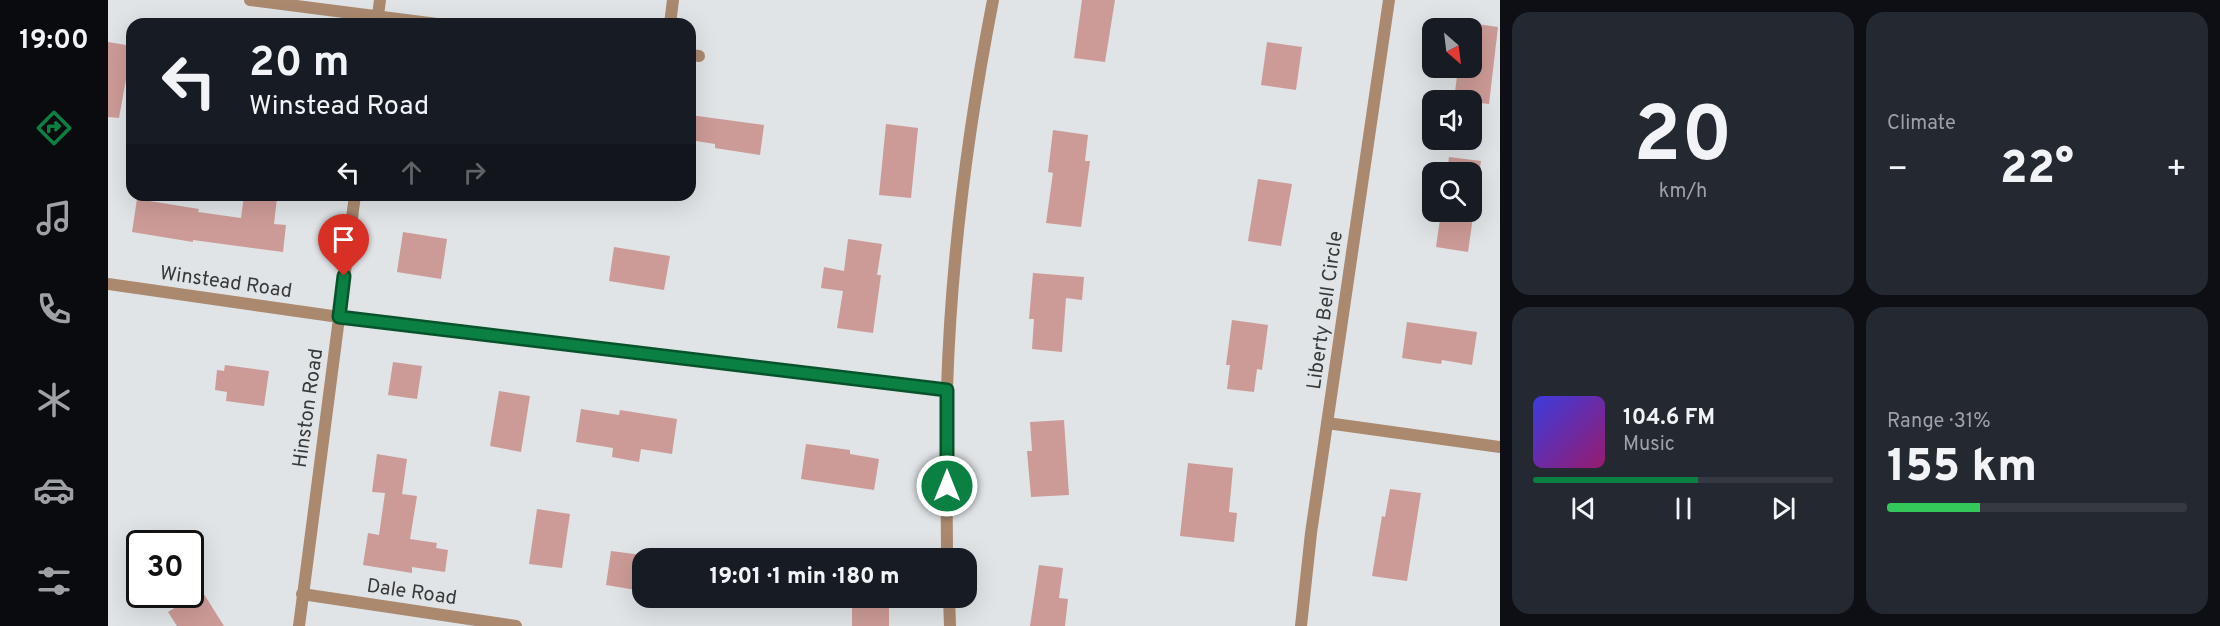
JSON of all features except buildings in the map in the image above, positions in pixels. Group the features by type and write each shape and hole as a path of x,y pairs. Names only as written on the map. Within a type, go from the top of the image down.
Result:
{"street":[{"path":"250,0 364,18"},
{"path":"377,18 380,0"},
{"path":"671,18 673,0"},
{"path":"947,548 947,390 953,285 968,147 993,0"},
{"name":"Liberty Bell Circle","path":"1301,626 1311,533 1389,0"},
{"name":"Hinston Road","path":"299,626 354,201"},
{"name":"Winstead Road","path":"108,284 339,317 947,390"},
{"path":"1327,423 1500,447"},
{"name":"Dale Road","path":"302,594 516,626"},
{"path":"949,608 950,626"}],"route":[{"path":"344,276 339,317 947,390 947,486"}]}
